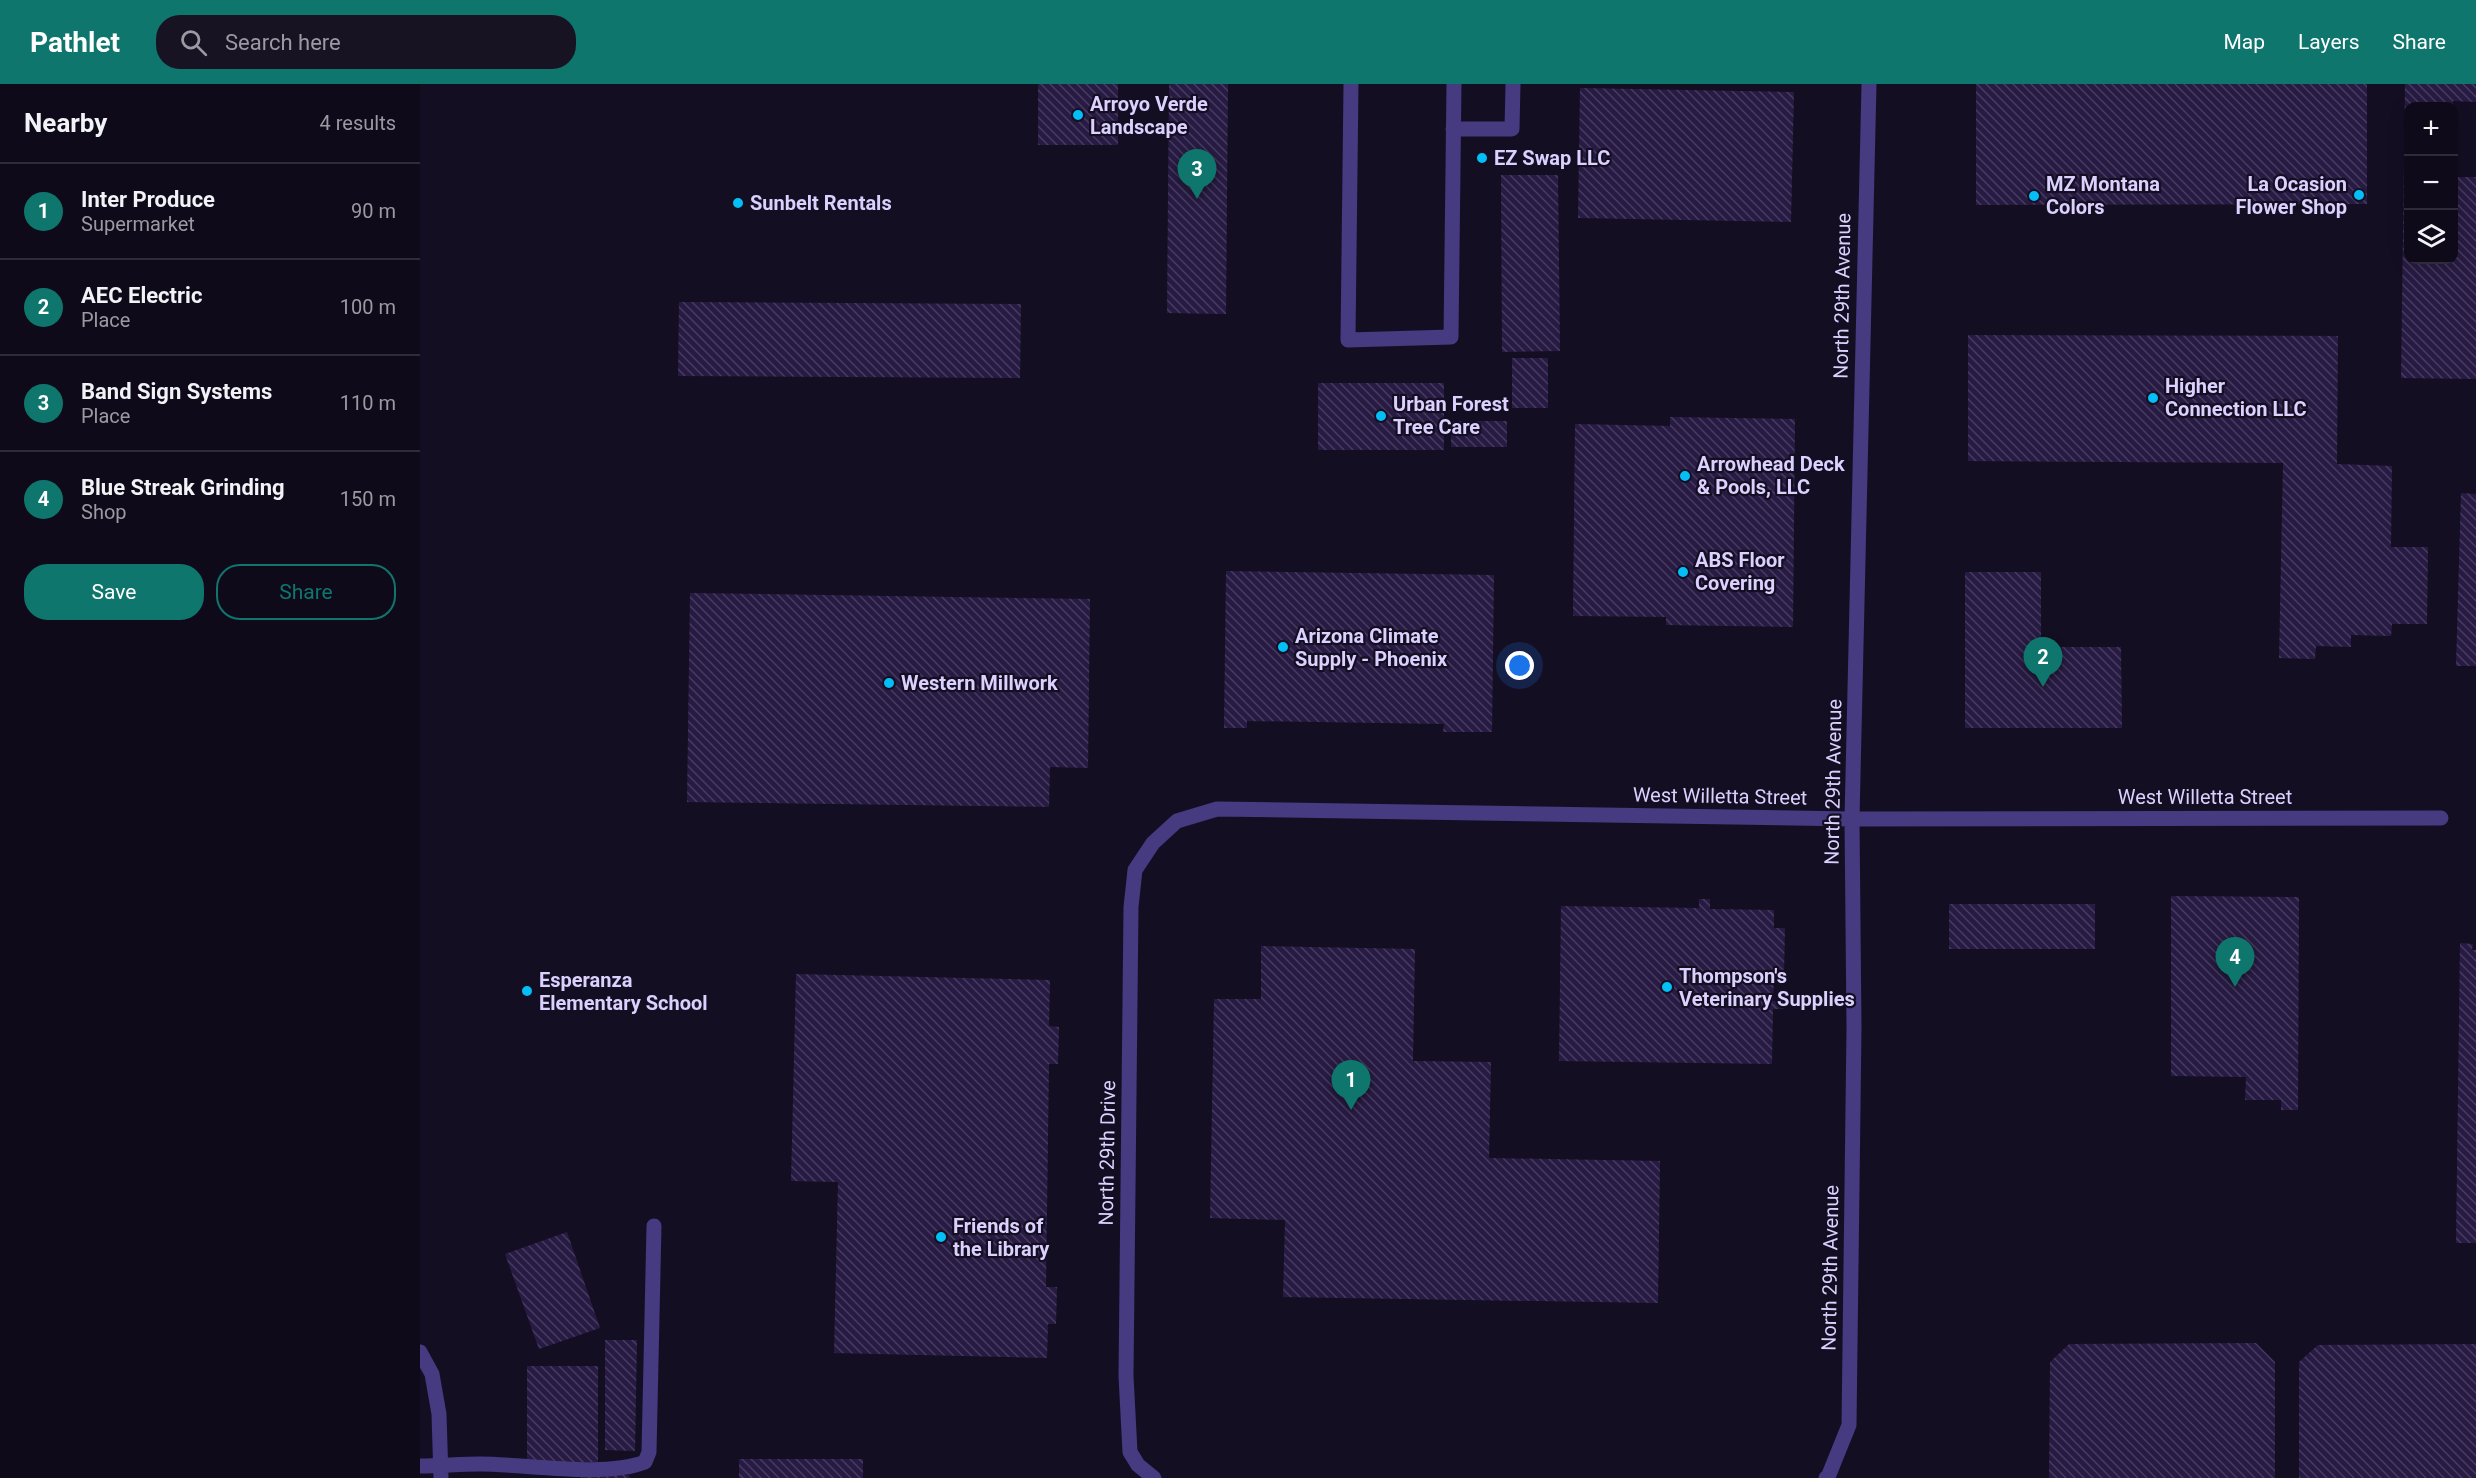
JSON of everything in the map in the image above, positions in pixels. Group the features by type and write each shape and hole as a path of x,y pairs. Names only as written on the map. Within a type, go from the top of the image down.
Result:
{"street":[{"path":"1351,84 1348,340 1451,337 1454,84"},
{"path":"1453,129 1512,129 1513,84"},
{"name":"North 29th Avenue","path":"1827,1478 1849,1425 1854,1028 1852,819 1869,84"},
{"name":"West Willetta Street","path":"1153,843 1177,821 1217,809 1852,819 2440,818"},
{"name":"North 29th Drive","path":"1153,843 1135,870 1131,907 1126,1376 1130,1452 1137,1465 1154,1478"},
{"path":"420,1466 441,1472 480,1464 579,1469 631,1468 645,1462 649,1452 654,1226"},
{"path":"420,1352 432,1374 437,1404 441,1472"}],"building":[{"name":"Arroyo Verde Landscape","path":"1038,84 1118,84 1118,145 1038,145"},
{"path":"1169,84 1228,84 1226,314 1167,313"},
{"path":"1976,84 2367,84 2367,204 1976,205"},
{"path":"2405,84 2476,84 2476,102 2405,102"},
{"path":"1580,88 1794,92 1791,222 1578,218"},
{"path":"2404,158 2404,264 2458,264 2458,177 2476,177 2476,379 2401,378"},
{"path":"1501,175 1558,175 1560,351 1502,352"},
{"path":"679,302 1021,304 1020,378 678,376"},
{"name":"Higher Connection LLC","path":"1968,335 2338,336 2337,464 2392,466 2391,547 2428,547 2427,624 2392,624 2391,636 2351,635 2351,647 2316,646 2315,659 2279,658 2283,463 1968,461"},
{"path":"1512,358 1548,358 1548,408 1512,408"},
{"name":"Urban Forest Tree Care","path":"1318,383 1444,383 1444,450 1318,450"},
{"path":"1670,417 1795,419 1793,627 1666,625 1666,617 1573,616 1575,424 1670,426"},
{"path":"1451,421 1507,421 1507,447 1451,447"},
{"path":"2461,493 2476,494 2476,666 2456,666"},
{"path":"1226,571 1494,575 1492,732 1443,732 1444,724 1247,721 1247,728 1224,728"},
{"path":"1965,572 2041,572 2041,647 2121,647 2122,728 1965,728"},
{"name":"Western Millwork","path":"690,593 1090,599 1088,768 1050,767 1049,807 687,802"},
{"path":"2171,896 2299,897 2298,1110 2281,1110 2281,1100 2245,1100 2246,1077 2171,1076"},
{"name":"Thompson's Veterinary Supplies","path":"1699,899 1710,899 1710,909 1774,910 1774,928 1785,928 1784,974 1774,974 1773,1001 1784,1001 1784,1009 1773,1009 1772,1064 1559,1061 1561,906 1699,908"},
{"path":"1949,904 2095,904 2095,949 1949,949"},
{"path":"2460,943 2473,944 2472,950 2476,950 2476,1243 2456,1243"},
{"path":"1261,946 1415,949 1413,1061 1491,1062 1489,1158 1660,1161 1658,1303 1283,1297 1285,1220 1210,1218 1214,999 1261,999"},
{"path":"796,974 1050,980 1049,1026 1059,1027 1058,1064 1049,1064 1046,1287 1057,1287 1056,1324 1048,1324 1047,1358 834,1353 838,1182 791,1181"},
{"path":"567,1232 600,1328 539,1349 505,1254"},
{"path":"605,1340 637,1340 635,1451 605,1450"},
{"path":"2256,1343 2275,1362 2275,1478 2049,1478 2050,1362 2069,1344"},
{"path":"2476,1344 2476,1478 2299,1478 2299,1362 2318,1345"},
{"path":"527,1366 598,1366 598,1462 527,1462"},
{"path":"739,1459 863,1459 863,1478 739,1478"},
{"path":"581,1475 629,1475 630,1478 581,1478"}],"place":[{"name":"Arroyo Verde Landscape","path":"1078,115"},
{"name":"EZ Swap LLC","path":"1482,158"},
{"name":"La Ocasion Flower Shop","path":"2359,195"},
{"name":"MZ Montana Colors","path":"2034,196"},
{"name":"Band Sign Systems","path":"1197,199"},
{"name":"Sunbelt Rentals","path":"738,203"},
{"name":"Higher Connection LLC","path":"2153,398"},
{"name":"Urban Forest Tree Care","path":"1381,416"},
{"name":"Arrowhead Deck & Pools, LLC","path":"1685,476"},
{"name":"ABS Floor Covering","path":"1683,572"},
{"name":"Arizona Climate Supply - Phoenix","path":"1283,647"},
{"name":"Western Millwork","path":"889,683"},
{"name":"AEC Electric","path":"2043,687"},
{"name":"Thompson's Veterinary Supplies","path":"1667,987"},
{"name":"Blue Streak Grinding","path":"2235,987"},
{"name":"Esperanza Elementary School","path":"527,991"},
{"name":"Inter Produce","path":"1351,1110"},
{"name":"Friends of the Library","path":"941,1237"}]}
